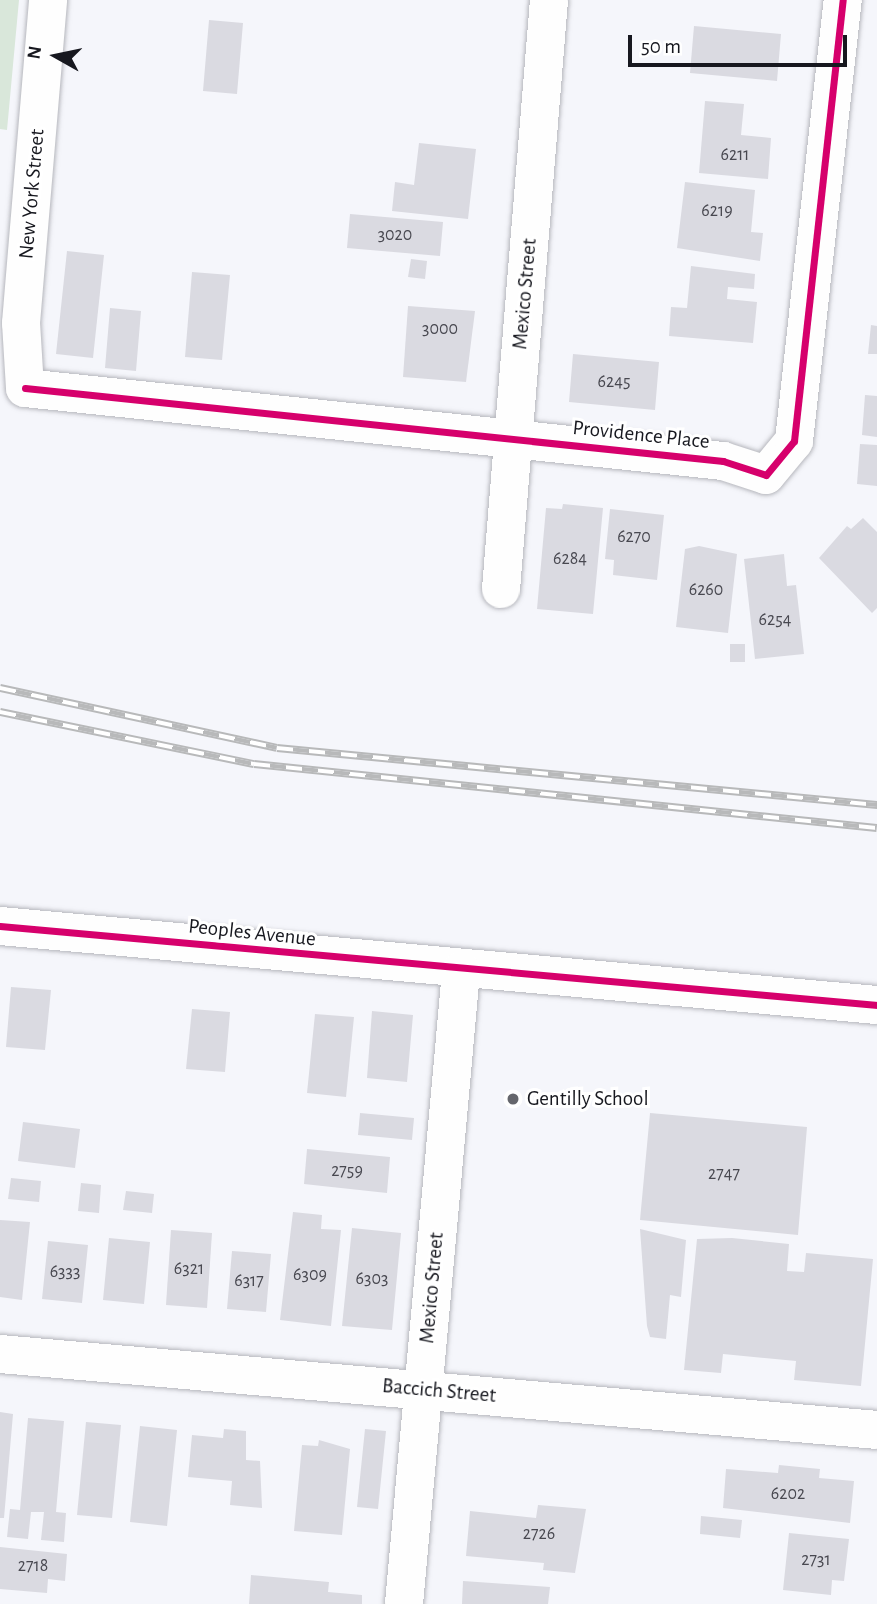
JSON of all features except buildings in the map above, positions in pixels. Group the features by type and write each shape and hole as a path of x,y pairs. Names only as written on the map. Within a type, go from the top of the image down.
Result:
{"street":[{"name":"New York Street","path":"13,396 48,0"},
{"name":"Mexico Street","path":"501,589 549,0"},
{"name":"Providence Place","path":"13,396 723,461 766,475 794,441 843,0"},
{"name":"Peoples Avenue","path":"0,926 461,971 877,1005"},
{"name":"Mexico Street","path":"404,1604 461,971"},
{"name":"Baccich Street","path":"0,1354 877,1430"}],"green space":[{"path":"0,0 19,0 7,130 0,129"}],"railway":[{"path":"0,688 277,748 877,805"},
{"path":"0,712 254,764 877,828"}],"cycle path":[{"path":"25,388 723,461 766,475 794,441 843,0"},
{"path":"0,926 877,1005"}],"place":[{"name":"Gentilly School","path":"513,1099"}]}
